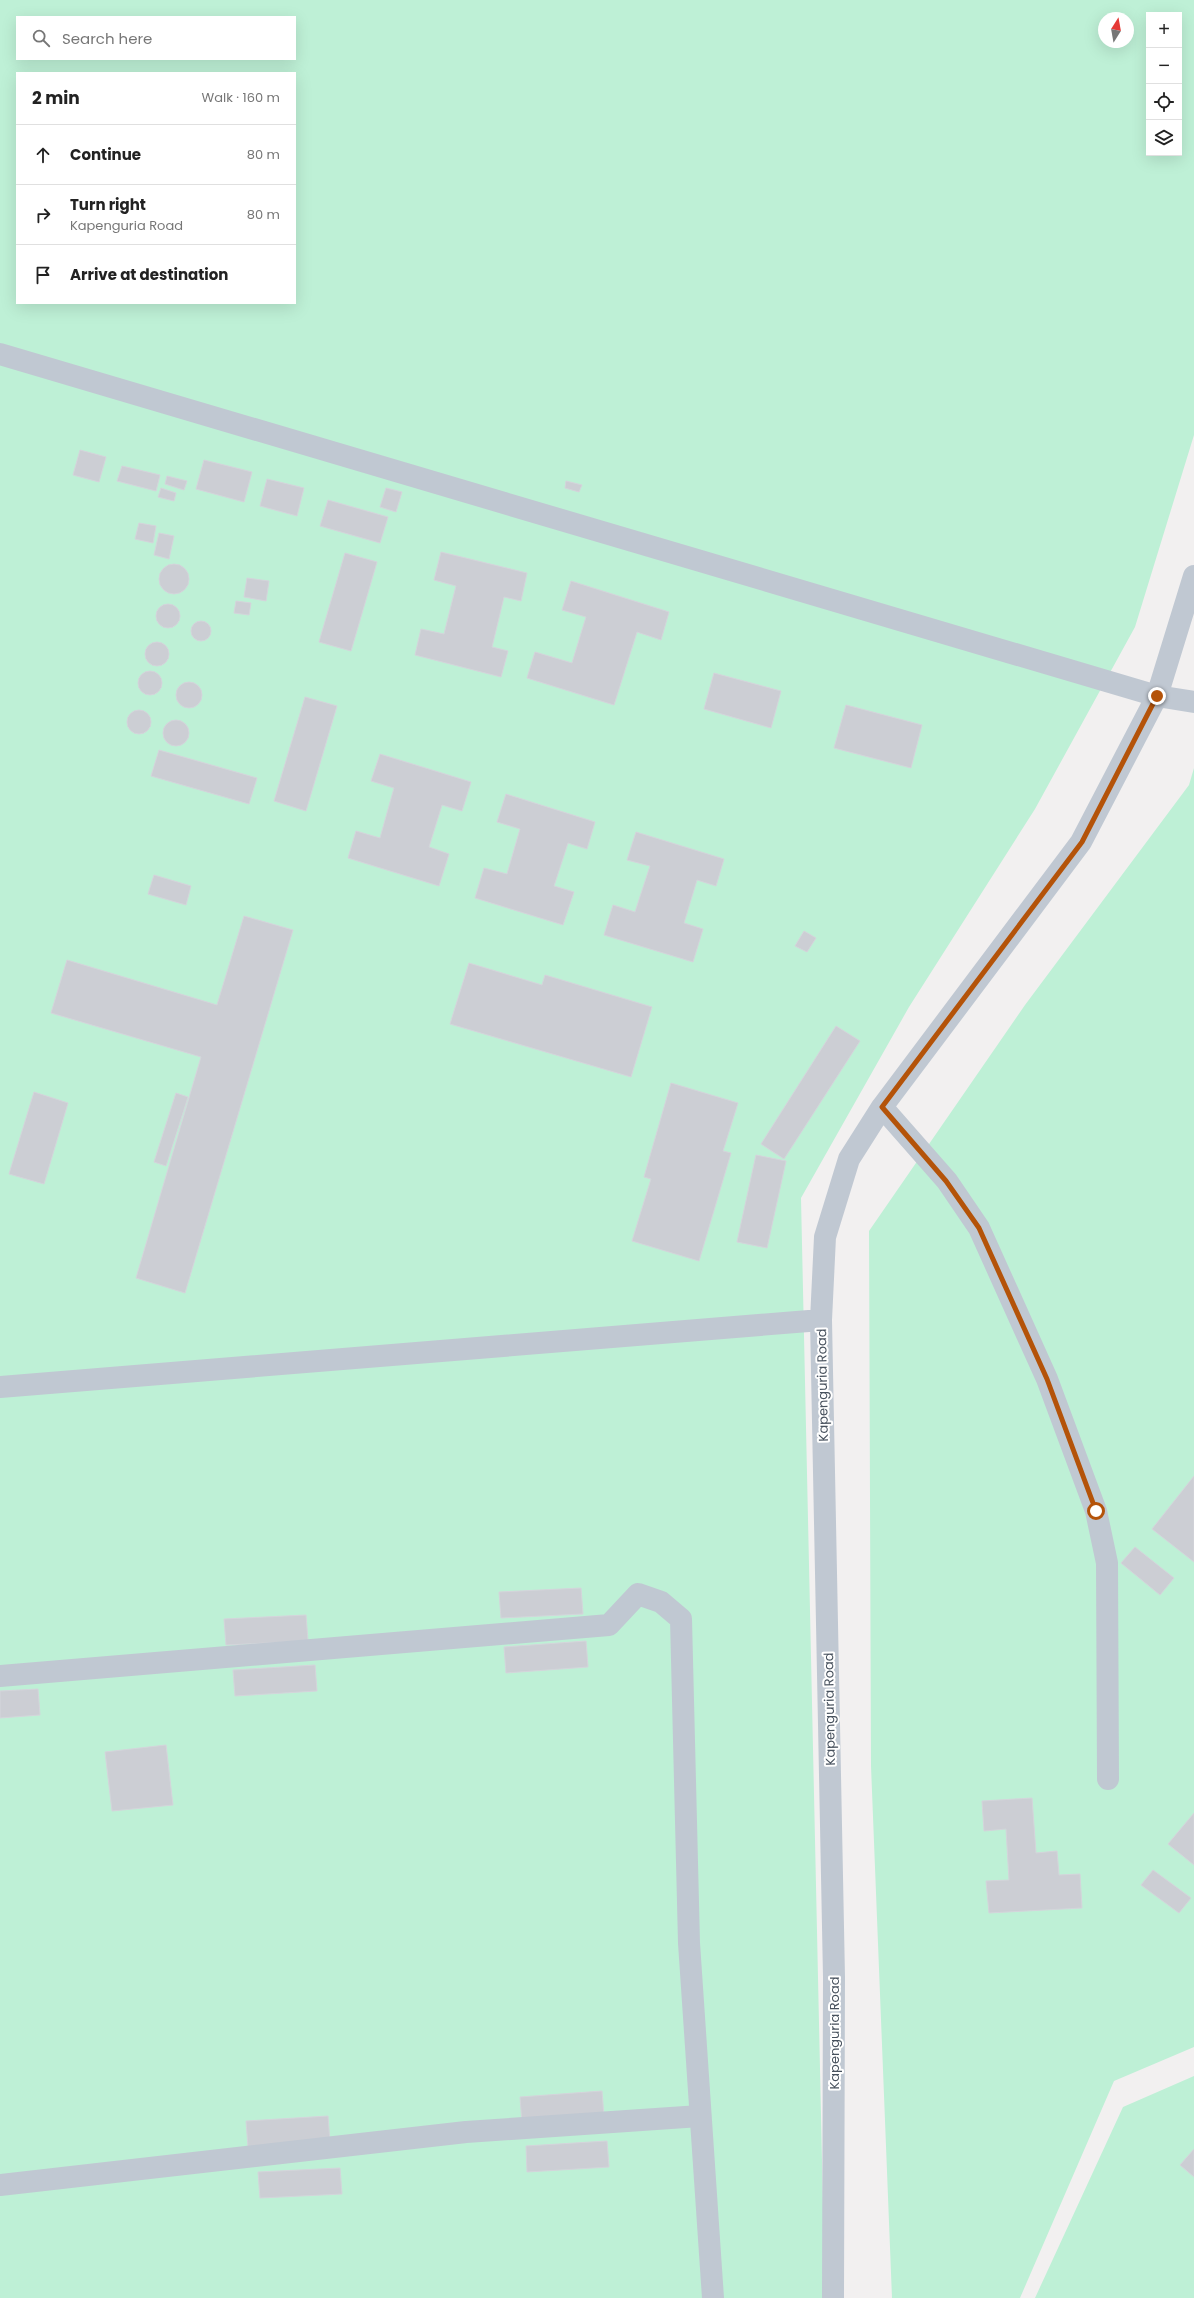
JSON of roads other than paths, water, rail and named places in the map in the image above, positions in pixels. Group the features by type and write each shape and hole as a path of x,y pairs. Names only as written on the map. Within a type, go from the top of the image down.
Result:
{"street":[{"path":"0,354 1157,696 1194,702"},
{"name":"Kapenguria Road","path":"833,2298 834,1969 820,1320 825,1237 849,1159 882,1107 1082,842 1157,696 1194,576"},
{"path":"882,1107 946,1181 979,1228 1047,1379 1096,1511 1108,1563 1108,1778"},
{"path":"0,1387 820,1320"},
{"path":"0,1676 609,1625 638,1594 661,1602 681,1619 689,1943 713,2298"},
{"path":"0,2185 466,2132 700,2116"}]}
